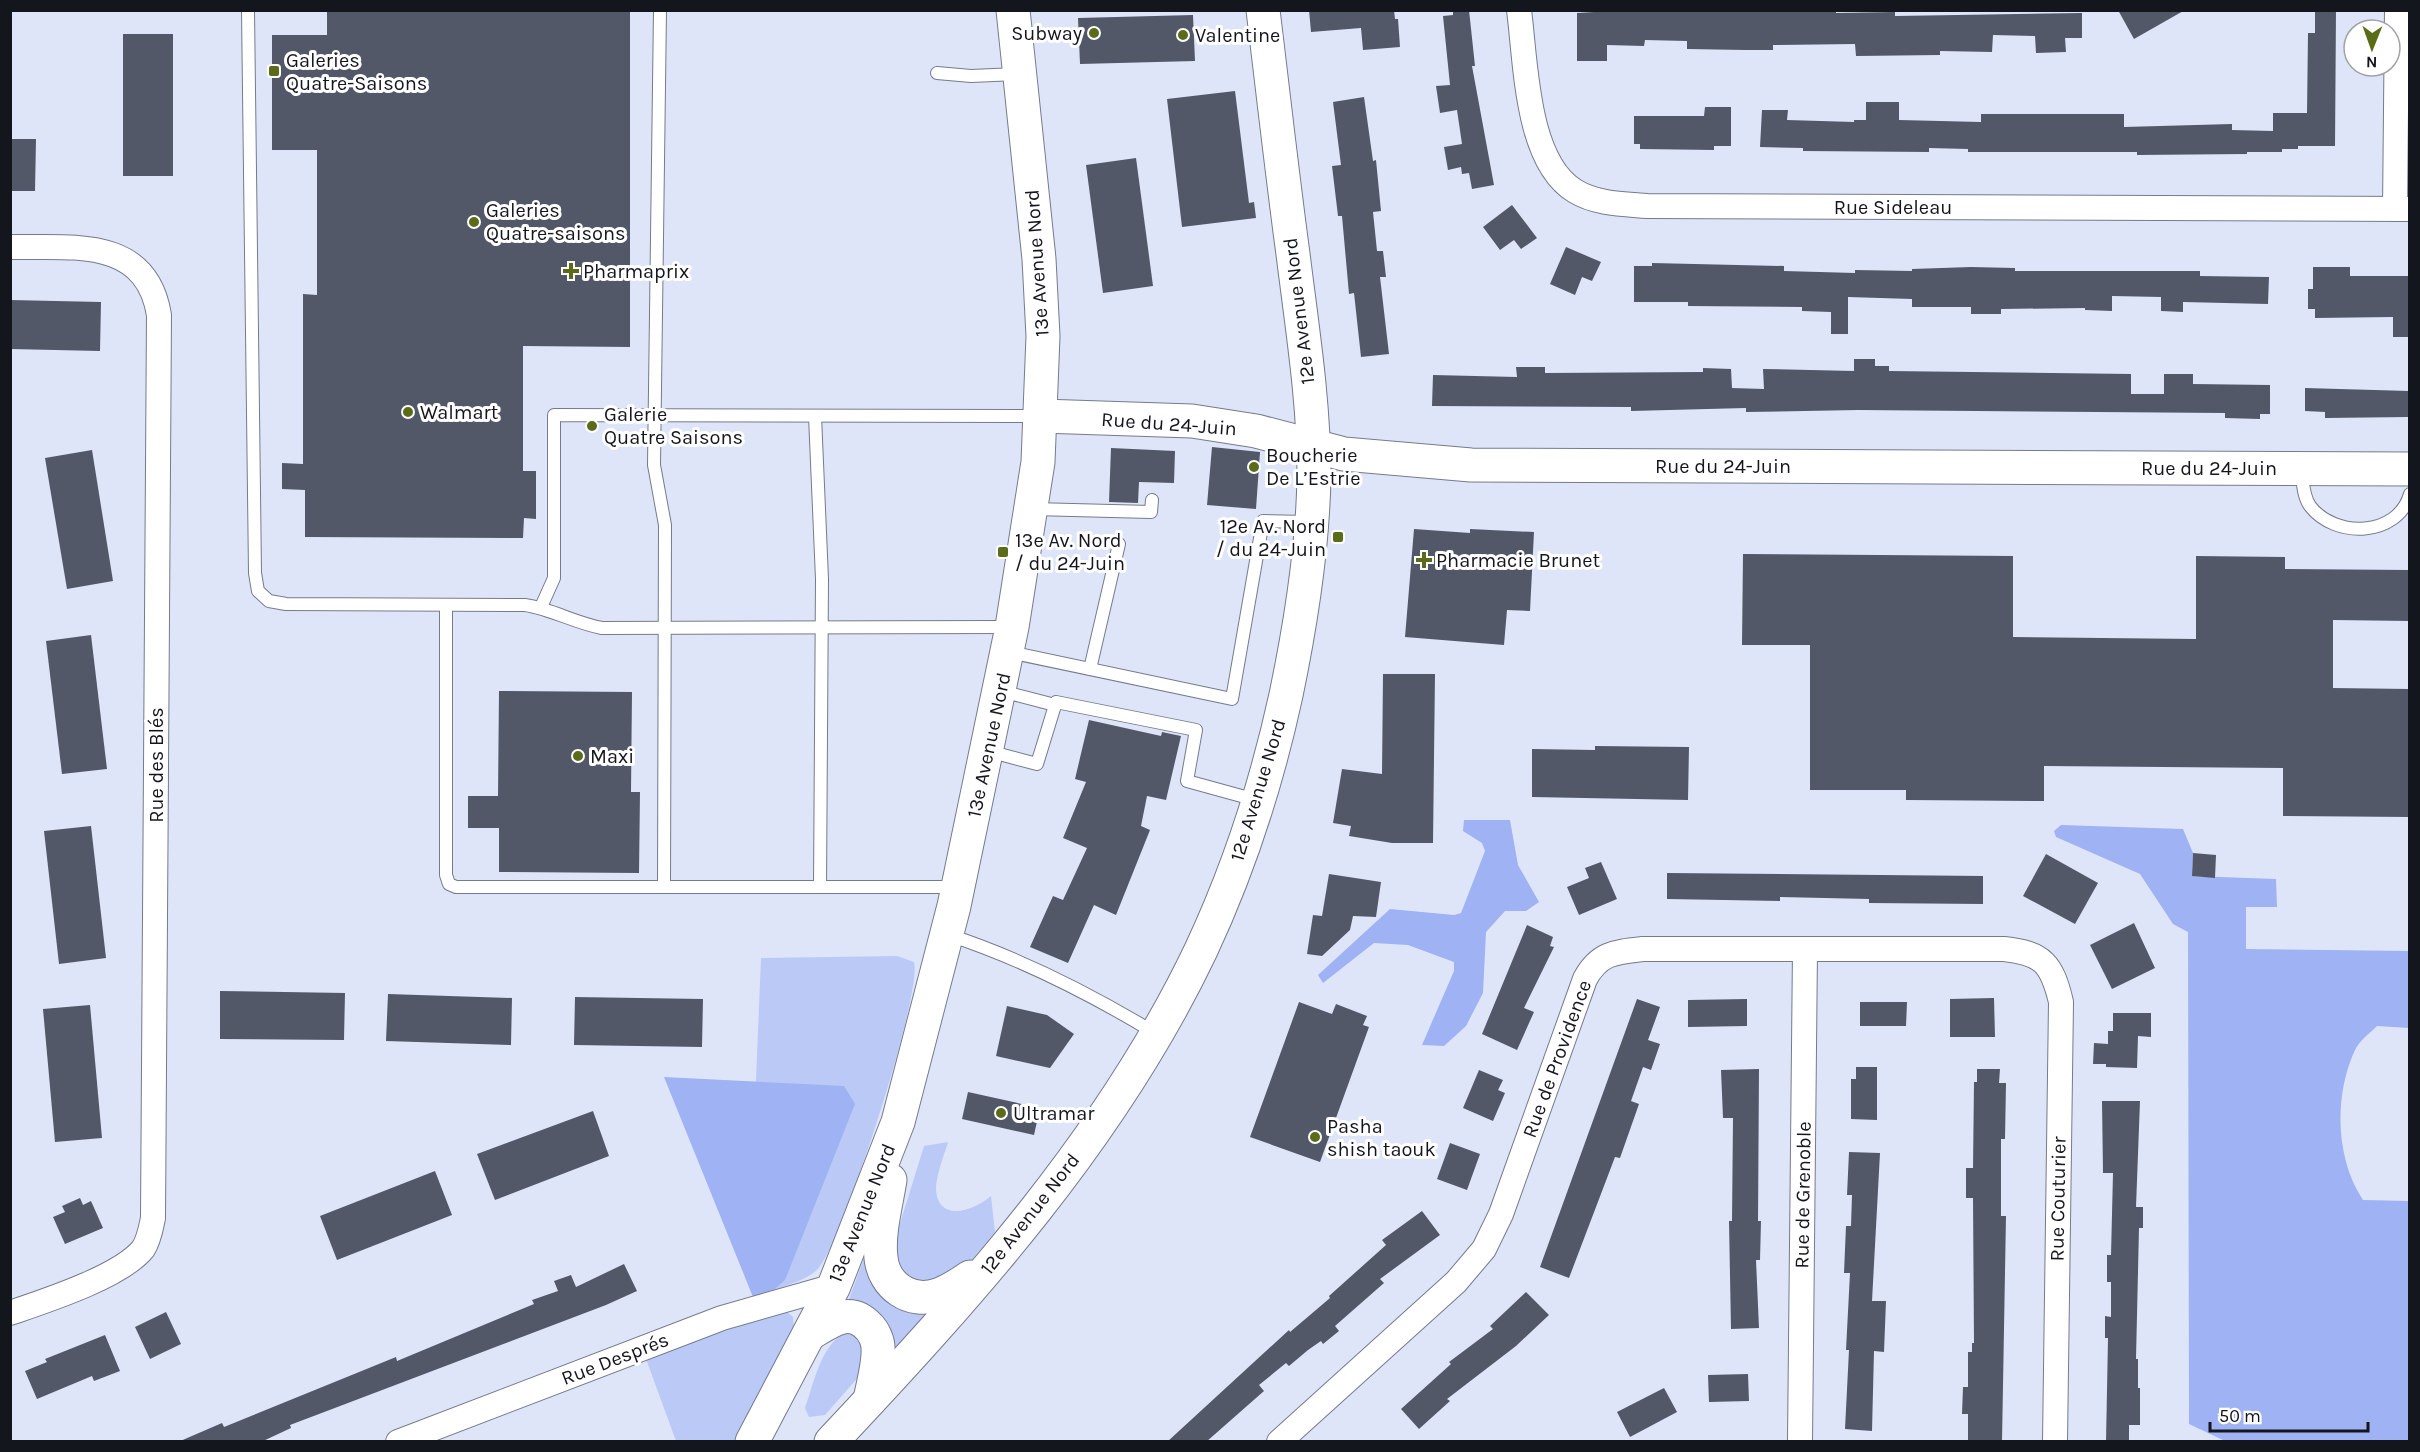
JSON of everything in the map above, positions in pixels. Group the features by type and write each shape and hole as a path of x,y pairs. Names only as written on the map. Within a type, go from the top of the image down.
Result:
{"main road":[{"name":"13e Avenue Nord","path":"752,1442 834,1286 898,1122 948,935 1010,639 1032,508 1041,416 1043,336 1039,259 1013,10"},
{"name":"12e Avenue Nord","path":"831,1442 990,1266 1025,1224 1093,1133 1155,1034 1216,916 1258,801 1278,731 1294,657 1308,567 1314,446 1303,329 1263,10"},
{"name":"Rue du 24-Juin","path":"1041,416 1192,421 1256,431 1314,446 1378,458 1471,465 2409,469"},
{"path":"898,1122 881,1243 881,1259 888,1280 897,1290 910,1296 936,1296 990,1266"},
{"path":"811,1333 838,1317 852,1315 862,1318 873,1331 878,1348 870,1400"}],"street":[{"name":"Rue Sideleau","path":"1519,10 1535,130 1546,159 1557,176 1575,191 1600,201 1647,206 2402,209"},
{"path":"2397,10 2402,209"},
{"name":"Rue des Blés","path":"10,247 81,248 120,256 134,265 151,286 159,315 153,1218 144,1248 128,1262 86,1284 10,1313"},
{"name":"Rue de Providence","path":"1280,1442 1456,1282 1484,1249 1501,1214 1585,979 1593,964 1608,955 1643,949 2004,949 2027,951 2043,960"},
{"name":"Rue de Grenoble","path":"1800,1442 1805,949"},
{"name":"Rue Couturier","path":"2043,960 2055,978 2061,1002 2055,1442"},
{"name":"Rue Després","path":"398,1442 722,1318 834,1286"}],"lane":[{"path":"248,10 255,573 258,591 269,601 286,604 525,605 541,607 582,624 602,628 821,626 1010,639 1090,669 1232,699 1263,520 1311,522"},
{"path":"660,10 654,465 665,525 664,887"},
{"path":"938,72 971,76 1020,74"},
{"path":"541,607 554,578 554,415 1041,416"},
{"path":"814,416 822,579 820,887"},
{"path":"2301,469 2306,498 2318,516 2332,524 2352,529 2374,527 2394,519 2405,509 2409,494"},
{"path":"1032,508 1151,512 1152,500"},
{"path":"1090,669 1119,544"},
{"path":"446,606 446,875 449,884 456,887 958,887"},
{"path":"1000,690 1055,705"},
{"path":"988,751 1037,764 1056,702 1196,730 1187,781 1258,801"},
{"path":"948,935 1020,961 1112,1007 1155,1034"}],"shaded area":[{"path":"1464,820 1510,820 1518,865 1539,902 1526,911 1505,911 1486,932 1483,993 1466,1026 1444,1046 1422,1045 1454,971 1454,962 1408,945 1374,943 1323,983 1318,975 1390,909 1454,915 1461,913 1485,851 1482,843 1463,831"},
{"path":"2061,825 2183,829 2193,853 2192,876 2276,879 2277,907 2246,907 2246,949 2409,951 2409,1028 2377,1026 2357,1047 2343,1087 2341,1126 2347,1165 2363,1200 2409,1201 2409,1441 2225,1441 2189,1424 2188,932 2173,924 2140,874 2056,837 2054,831"},
{"path":"897,956 914,962 913,983 894,1066 861,1169 829,1250 818,1269 802,1279 773,1291 785,1280 756,1080 761,958"},
{"path":"664,1077 844,1086 855,1104 785,1280 773,1291 753,1297"},
{"path":"948,1142 937,1178 938,1200 943,1207 958,1211 976,1206 991,1196 995,1232 962,1271 917,1288 892,1259 893,1246 924,1146"},
{"path":"872,1236 870,1257 936,1306 887,1359 848,1302"},
{"path":"787,1312 793,1317 794,1330 734,1441 676,1441 646,1359 761,1318"},
{"path":"851,1331 865,1336 870,1364 825,1415 809,1417 805,1408 820,1363 833,1342 841,1335"}],"building":[{"name":"Galeries Quatre-saisons","path":"327,10 630,10 630,347 523,346 523,471 536,471 536,519 524,518 523,538 305,537 305,490 282,489 282,463 303,464 303,294 317,295 317,150 272,150 272,35 327,35"},
{"path":"1309,10 1394,10 1395,19 1398,19 1400,47 1363,50 1361,28 1311,32"},
{"path":"1453,10 1469,10 1475,66 1472,66 1494,185 1472,189 1469,173 1462,174 1461,167 1448,170 1444,147 1462,144 1457,110 1440,113 1436,86 1450,85 1443,16 1453,15"},
{"path":"1628,10 1836,10 1836,13 1895,12 1895,16 2082,13 2082,38 2065,38 2066,52 2036,53 2035,36 1993,35 1992,52 1940,51 1940,55 1856,56 1855,44 1773,45 1773,50 1687,49 1687,41 1645,40 1644,46 1607,45 1607,61 1577,61 1577,13"},
{"path":"2118,10 2185,10 2134,39"},
{"path":"2315,10 2336,10 2335,146 2298,146 2298,149 2282,149 2282,152 2247,152 2247,154 2137,155 2137,152 1968,152 1968,149 1929,148 1929,152 1803,151 1803,148 1760,147 1762,110 1788,110 1787,120 1854,122 1854,120 1866,120 1866,102 1899,102 1899,120 1981,122 1981,114 2124,114 2124,127 2232,124 2232,130 2273,131 2273,113 2307,113 2308,33 2315,33"},
{"path":"1193,15 1195,61 1080,64 1078,18"},
{"path":"123,34 173,34 173,176 123,176"},
{"path":"1235,91 1249,203 1254,202 1256,218 1182,227 1167,99"},
{"path":"1364,97 1373,161 1376,160 1381,211 1373,212 1377,251 1383,251 1386,277 1380,277 1389,354 1361,357 1354,293 1349,294 1342,216 1338,216 1332,166 1341,165 1333,102"},
{"path":"1705,107 1731,107 1731,146 1714,146 1714,150 1640,149 1640,144 1634,144 1634,116 1704,116"},
{"path":"10,139 36,139 35,191 10,191"},
{"path":"1136,158 1153,286 1103,293 1086,165"},
{"path":"1512,205 1537,238 1521,249 1514,240 1500,250 1483,227"},
{"path":"1566,247 1601,262 1592,281 1582,277 1575,295 1550,284"},
{"path":"1652,263 1784,266 1784,271 1855,273 1855,270 1912,271 1912,269 1971,267 2015,268 2015,271 2200,271 2200,276 2269,277 2268,304 2183,302 2183,312 2161,311 2161,297 2112,296 2112,311 2085,310 2085,308 2001,309 2001,314 1971,314 1971,307 1912,307 1912,299 1848,297 1848,334 1831,334 1831,312 1802,311 1802,307 1688,306 1688,302 1634,302 1634,266 1652,266"},
{"path":"2313,267 2350,267 2350,276 2409,276 2409,337 2393,337 2393,317 2315,318 2315,309 2308,309 2308,289 2313,289"},
{"path":"10,300 101,302 100,351 10,349"},
{"path":"1854,359 1875,359 1875,366 1889,366 1889,371 2131,374 2131,394 2164,394 2164,374 2193,374 2193,384 2270,385 2270,414 2260,414 2260,419 2225,418 2225,413 1858,410 1746,412 1746,408 1631,411 1631,407 1432,406 1433,375 1517,377 1516,367 1545,367 1545,373 1703,372 1703,368 1731,369 1732,388 1764,389 1763,369 1854,371"},
{"path":"2305,388 2409,391 2409,417 2325,418 2325,412 2305,411"},
{"path":"1212,447 1260,452 1256,509 1207,505"},
{"path":"1111,448 1175,451 1174,483 1139,482 1138,503 1109,502"},
{"path":"92,450 113,581 67,589 45,458"},
{"path":"1414,529 1470,533 1470,529 1534,532 1530,611 1507,610 1504,645 1405,637"},
{"path":"1743,554 2013,556 2013,637 2196,639 2196,556 2285,557 2285,569 2409,570 2409,621 2333,620 2333,688 2409,689 2409,817 2283,816 2283,768 2044,766 2044,801 1906,800 1906,790 1810,790 1810,645 1742,645"},
{"path":"91,635 107,769 62,774 46,641"},
{"path":"1383,674 1435,674 1433,843 1392,843 1349,836 1351,826 1333,823 1342,769 1382,774"},
{"path":"499,691 632,692 631,792 640,792 639,873 499,872 499,828 468,828 468,796 498,796"},
{"path":"1089,720 1161,736 1162,732 1181,736 1166,800 1147,796 1141,826 1150,830 1116,915 1094,905 1068,963 1030,947 1053,896 1063,900 1087,848 1063,838 1086,782 1075,779"},
{"path":"1595,746 1689,747 1688,800 1532,797 1532,749 1595,750"},
{"path":"91,826 106,958 59,964 44,831"},
{"path":"2193,853 2216,855 2215,878 2192,876"},
{"path":"2046,854 2098,883 2075,924 2023,896"},
{"path":"1601,862 1617,899 1579,915 1567,887 1589,878 1585,868"},
{"path":"1667,873 1983,876 1983,904 1869,903 1869,899 1780,897 1780,901 1667,899"},
{"path":"1329,874 1381,882 1376,917 1353,916 1350,930 1322,956 1307,954 1313,915 1322,916"},
{"path":"2134,923 2155,968 2112,989 2090,945"},
{"path":"1527,925 1553,937 1550,946 1554,947 1524,1008 1534,1012 1517,1050 1482,1034"},
{"path":"220,991 345,993 344,1040 220,1039"},
{"path":"388,994 512,998 511,1045 386,1041"},
{"path":"575,997 703,999 702,1047 574,1045"},
{"path":"1994,998 1995,1037 1950,1037 1950,999"},
{"path":"1637,999 1660,1007 1648,1040 1660,1044 1651,1070 1643,1067 1631,1101 1639,1104 1620,1158 1615,1157 1569,1278 1540,1267"},
{"path":"1747,999 1747,1026 1688,1027 1688,1000"},
{"path":"1299,1002 1332,1014 1336,1004 1367,1016 1363,1025 1369,1027 1320,1162 1250,1137"},
{"path":"1860,1002 1907,1002 1906,1026 1860,1026"},
{"path":"90,1005 102,1138 55,1142 43,1009"},
{"path":"1007,1006 1047,1015 1074,1034 1050,1068 996,1056"},
{"path":"2113,1013 2151,1013 2151,1037 2138,1036 2137,1068 2106,1067 2106,1064 2093,1064 2094,1043 2108,1044 2108,1031 2113,1031"},
{"path":"1856,1067 1877,1067 1877,1120 1851,1119 1851,1079 1856,1079"},
{"path":"1759,1069 1758,1221 1761,1221 1760,1260 1756,1260 1759,1328 1731,1329 1729,1221 1732,1221 1733,1118 1723,1118 1721,1070"},
{"path":"1977,1069 2000,1069 1999,1083 2006,1083 2005,1139 2001,1139 2001,1216 2006,1216 2002,1442 1968,1442 1968,1414 1962,1414 1963,1387 1968,1387 1968,1352 1972,1352 1972,1343 1974,1343 1973,1198 1966,1198 1966,1168 1973,1168 1974,1082 1977,1082"},
{"path":"1479,1070 1503,1080 1498,1090 1505,1093 1493,1121 1463,1108"},
{"path":"968,1092 1040,1108 1034,1135 962,1119"},
{"path":"2102,1101 2140,1101 2136,1207 2143,1207 2143,1228 2139,1228 2136,1359 2138,1359 2138,1388 2140,1388 2140,1425 2129,1425 2129,1442 2106,1442 2108,1338 2105,1338 2105,1316 2111,1317 2111,1282 2107,1282 2107,1255 2111,1255 2113,1173 2103,1173"},
{"path":"593,1111 609,1156 495,1200 477,1154"},
{"path":"1450,1143 1480,1154 1467,1190 1437,1179"},
{"path":"1849,1152 1880,1153 1872,1301 1886,1301 1884,1352 1874,1351 1872,1431 1845,1429 1850,1273 1844,1273 1846,1226 1851,1226 1852,1195 1847,1195"},
{"path":"435,1171 452,1215 337,1260 320,1216"},
{"path":"80,1198 83,1205 91,1201 103,1228 65,1244 53,1217 65,1212 62,1206"},
{"path":"1422,1211 1440,1235 1380,1279 1384,1283 1335,1326 1339,1331 1323,1344 1321,1341 1308,1350 1289,1366 1286,1363 1259,1385 1264,1391 1206,1442 1167,1442 1289,1330 1290,1332 1330,1298 1329,1296 1386,1245 1382,1240"},
{"path":"624,1264 637,1291 606,1305 290,1425 291,1428 261,1442 178,1442 222,1423 224,1427 396,1357 397,1361 534,1304 532,1300 558,1291 554,1281 571,1275 576,1287"},
{"path":"1526,1292 1549,1315 1516,1346 1447,1399 1450,1401 1419,1429 1401,1409 1451,1364 1449,1362 1493,1329 1490,1326"},
{"path":"166,1312 181,1344 150,1359 135,1327"},
{"path":"105,1335 120,1371 94,1381 92,1376 37,1399 25,1371 47,1362 45,1359"},
{"path":"1748,1374 1749,1401 1709,1402 1708,1375"},
{"path":"1664,1388 1677,1412 1630,1437 1617,1412"}],"place":[{"name":"Subway","path":"1094,33"},
{"name":"Valentine","path":"1183,35"},
{"name":"Galeries Quatre-Saisons","path":"274,71"},
{"name":"Galeries Quatre-saisons","path":"474,222"},
{"name":"Pharmaprix","path":"571,271"},
{"name":"Walmart","path":"408,412"},
{"name":"Galerie Quatre Saisons","path":"592,426"},
{"name":"Boucherie De L’Estrie","path":"1254,467"},
{"name":"12e Av. Nord / du 24-Juin","path":"1338,537"},
{"name":"13e Av. Nord / du 24-Juin","path":"1003,552"},
{"name":"Pharmacie Brunet","path":"1424,560"},
{"name":"Maxi","path":"578,756"},
{"name":"Ultramar","path":"1001,1113"},
{"name":"Pasha shish taouk","path":"1315,1137"}]}
